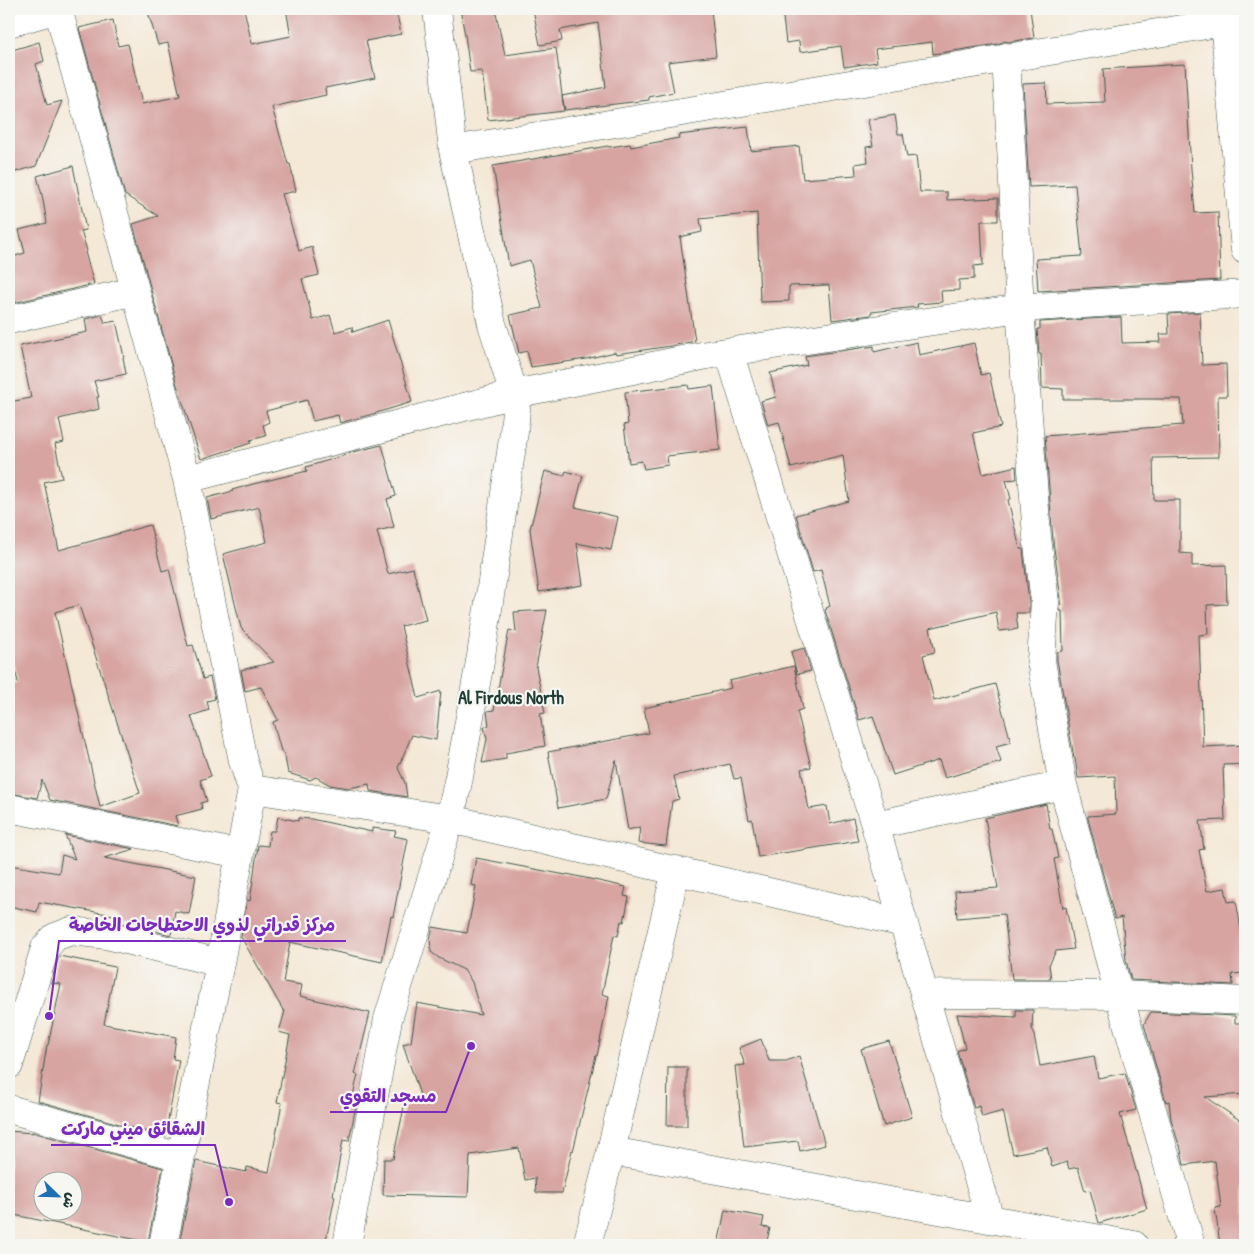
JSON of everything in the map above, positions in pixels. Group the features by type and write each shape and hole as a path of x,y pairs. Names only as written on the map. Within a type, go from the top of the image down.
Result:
{"street":[{"path":"9,24 58,9 187,479 243,761 252,789 220,963 163,1245"},
{"path":"347,1245 388,1019 450,819 481,656 516,409 514,394 492,324 453,150 437,9"},
{"path":"453,150 1006,57 1230,17 1245,250"},
{"path":"1006,57 1020,308 1037,537 1045,602 1042,661 1063,784 1119,995 1189,1238 1186,1245"},
{"path":"9,320 135,291"},
{"path":"187,479 514,394 707,355 1020,308 1245,294"},
{"path":"729,352 875,825 990,1220"},
{"path":"875,825 1063,784"},
{"path":"252,789 450,819 904,923"},
{"path":"9,808 240,854"},
{"path":"587,1245 611,1151 676,870"},
{"path":"9,1066 44,948 55,937 71,931 106,935 220,963"},
{"path":"924,994 1119,995 1245,1001"},
{"path":"9,1109 180,1157"},
{"path":"611,1151 1134,1245"}],"building":[{"path":"147,9 244,9 252,44 291,36 286,9 396,9 401,34 366,41 375,78 325,88 326,95 272,107 288,164 290,164 296,191 282,194 299,251 312,247 319,275 302,279 313,320 330,315 335,332 352,327 353,332 388,320 412,402 340,423 338,415 313,421 307,400 266,411 269,422 263,425 266,436 250,440 251,443 201,459 177,385 133,224 158,216 125,195 79,28 113,20 118,46 128,44 142,104 180,96 168,43 158,45"},
{"path":"460,9 495,9 505,55 556,48 564,111 488,120 482,71 470,72"},
{"path":"533,9 711,9 716,56 668,62 674,92 649,97 649,100 565,110 562,96 606,87 598,23 560,30 562,41 540,45"},
{"path":"782,9 1030,9 1034,38 1005,41 998,44 933,54 932,42 875,49 877,62 844,67 841,46 800,52 799,41 786,43"},
{"path":"39,42 44,61 36,64 47,105 62,101 36,166 9,174 9,51"},
{"path":"1185,64 1195,213 1218,212 1220,280 1038,291 1036,259 1082,256 1075,185 1029,187 1023,84 1046,83 1047,104 1105,102 1103,69"},
{"path":"895,115 898,134 903,134 907,157 916,156 920,192 947,192 947,200 998,198 998,221 981,221 983,265 974,266 974,279 959,280 959,290 941,291 942,302 917,304 918,307 871,312 871,315 832,320 829,285 789,286 789,301 760,302 757,213 700,219 702,232 680,237 695,341 616,354 615,352 586,359 531,367 527,351 519,353 510,315 542,308 530,260 509,266 493,166 608,146 630,144 631,147 679,138 678,135 748,127 751,151 799,146 803,179 856,175 855,164 868,162 866,147 873,146 868,120"},
{"path":"73,166 86,230 81,231 94,284 9,304 9,258 25,253 19,230 47,223 37,176"},
{"path":"1200,312 1202,365 1226,364 1227,396 1218,396 1219,457 1153,458 1154,500 1180,500 1180,553 1192,554 1192,566 1226,565 1227,604 1207,605 1208,634 1199,635 1203,747 1245,745 1245,764 1223,765 1225,820 1200,821 1204,849 1199,850 1207,891 1225,888 1228,902 1236,901 1241,929 1245,929 1245,973 1232,974 1233,985 1131,980 1126,960 1122,917 1115,919 1088,819 1088,816 1116,814 1115,776 1078,778 1057,660 1057,652 1063,651 1062,611 1060,611 1061,600 1053,540 1045,436 1183,425 1181,399 1063,399 1063,389 1042,388 1041,354 1039,354 1037,329 1040,329 1040,322 1121,317 1122,343 1161,342 1160,334 1169,334 1168,314"},
{"path":"102,315 105,323 116,321 126,374 94,381 99,397 97,397 99,409 59,419 64,442 55,444 62,478 44,482 59,550 150,525 162,571 169,569 188,646 193,645 203,679 210,677 215,699 207,701 209,710 191,716 211,776 200,780 207,801 201,803 202,809 175,816 178,826 50,800 42,780 37,798 9,793 9,685 18,682 9,648 9,402 31,398 20,346 87,332 85,319","holes":["79,605 140,793 100,807 55,612"]},
{"path":"917,342 919,355 974,343 981,375 989,373 1001,427 973,433 983,474 1016,466 1017,479 1006,480 1011,499 1008,500 1020,549 1023,549 1029,602 1029,613 1016,613 1018,629 999,631 996,612 930,628 935,652 923,655 934,701 995,684 1011,742 996,746 1001,762 945,778 939,760 893,775 873,716 859,720 825,610 830,606 821,570 813,572 796,515 849,501 843,455 791,468 779,422 768,425 761,401 776,397 770,373 807,365 805,356 874,346 874,352"},
{"path":"688,385 689,389 713,386 720,450 667,456 668,465 644,469 642,461 629,463 624,425 628,424 625,392"},
{"path":"382,445 396,496 387,499 394,527 377,531 388,574 413,568 426,620 401,626 418,698 441,691 436,740 412,735 398,768 405,783 407,797 370,791 369,784 349,788 330,785 316,777 310,780 288,773 284,753 281,751 273,722 278,720 261,687 245,691 241,670 274,662 241,628 223,554 267,542 259,507 211,519 207,498 253,484 307,471 306,467"},
{"path":"545,471 564,476 566,471 583,476 575,507 618,517 611,550 577,543 583,585 539,592 530,529"},
{"path":"547,610 536,667 545,713 540,714 545,746 506,753 506,759 482,763 487,739 484,727 489,726 487,711 494,710 509,630 516,632 514,612"},
{"path":"804,648 811,671 797,674 791,652"},
{"path":"794,666 803,709 797,711 811,767 801,769 809,809 827,806 830,824 853,818 858,841 758,857 752,819 749,820 741,778 734,779 730,764 674,776 679,799 672,801 666,846 638,843 640,827 628,830 616,760 606,799 558,808 548,752 649,733 644,708 731,688 729,681"},
{"path":"1046,804 1050,829 1052,829 1058,858 1054,859 1063,908 1066,907 1074,949 1056,951 1049,965 1051,979 1012,979 1004,914 957,918 955,891 998,888 985,818"},
{"path":"278,817 298,821 298,818 311,819 372,832 372,828 396,831 394,836 408,839 382,962 290,942 283,982 302,985 300,996 370,1013 355,1074 358,1075 353,1095 358,1095 349,1141 343,1140 333,1195 335,1196 325,1245 179,1245 196,1161 246,1172 247,1167 269,1172 282,1103 277,1102 290,1035 279,1032 285,1011 241,937 247,900 250,901 258,845 268,846 270,831 275,831"},
{"path":"65,835 134,849 104,858 196,876 189,914 175,911 171,935 118,922 119,916 39,902 37,912 9,906 9,865 59,873 62,855 75,859"},
{"path":"476,858 567,874 626,887 624,896 629,897 624,922 621,921 618,936 614,935 602,994 609,996 597,1056 562,1193 536,1193 535,1178 525,1180 519,1148 470,1155 468,1197 383,1195 384,1159 393,1159 406,1098 421,1098 403,1044 411,1042 417,1003 481,1015 472,982 464,970 431,952 430,939 433,927 467,933 476,886 471,885"},
{"path":"59,956 115,967 104,1024 176,1037 173,1059 179,1060 165,1137 38,1101 47,1045 61,984 51,983"},
{"path":"1016,1010 1033,1010 1032,1029 1040,1066 1094,1056 1098,1078 1125,1073 1136,1110 1120,1114 1147,1209 1099,1223 1090,1190 1085,1191 1078,1167 1069,1169 1067,1162 1052,1167 1047,1147 1013,1154 1003,1111 982,1117 979,1106 974,1108 957,1051 965,1048 957,1014 1016,1017"},
{"path":"1151,1012 1235,1016 1235,1023 1245,1023 1245,1094 1205,1097 1244,1123 1245,1245 1220,1245 1215,1208 1221,1207 1215,1161 1184,1165 1180,1145 1171,1119 1169,1101 1166,1102 1144,1024"},
{"path":"761,1039 769,1061 786,1061 799,1056 825,1145 800,1151 798,1141 744,1147 735,1066 745,1065 739,1048"},
{"path":"889,1041 912,1117 884,1126 861,1049"},
{"path":"668,1067 687,1067 687,1126 667,1126"},
{"path":"9,1131 32,1132 163,1168 148,1242 49,1222 82,1222 82,1172 32,1172 32,1219 9,1214"},
{"path":"725,1210 764,1217 762,1227 770,1228 766,1245 718,1245"}],"place":[{"name":"مركز قدراتي لذوي الاحتطاجات الخاصة","path":"49,1016"},
{"name":"مسجد التقوي","path":"471,1046"},
{"name":"الشقائق ميني ماركت","path":"229,1202"}],"district":[{"name":"Al Firdous North","path":"511,697"}]}
